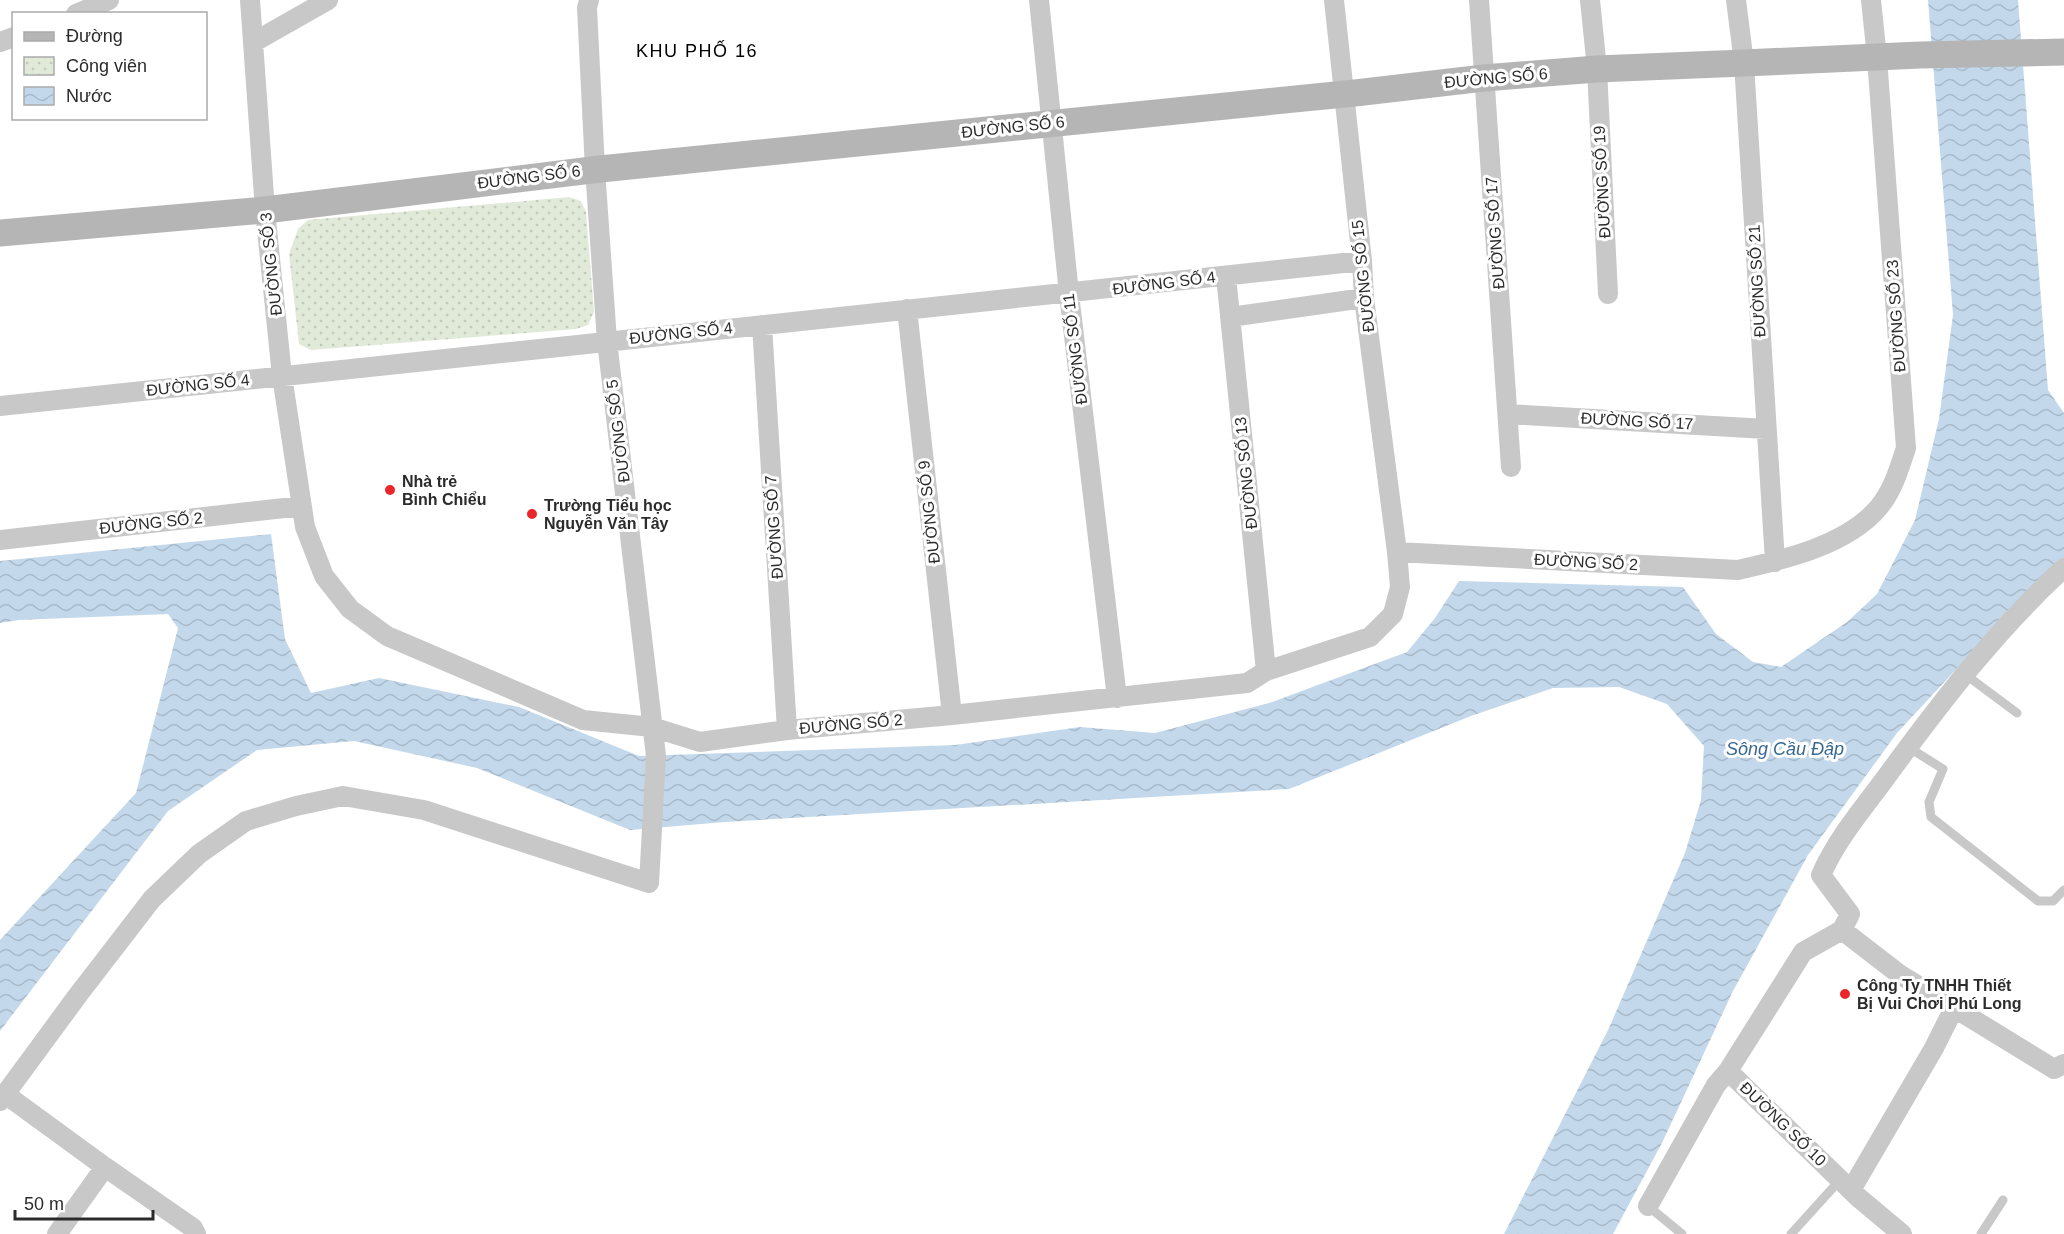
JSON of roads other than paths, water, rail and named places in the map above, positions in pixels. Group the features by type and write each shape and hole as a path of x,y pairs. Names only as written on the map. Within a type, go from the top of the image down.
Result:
{"street":[{"path":"81,12 109,0"},
{"name":"ĐƯỜNG SỐ 3","path":"250,0 265,210 282,376 305,527"},
{"path":"254,42 328,0"},
{"name":"ĐƯỜNG SỐ 5","path":"2,1098 78,994 152,899 199,854 246,821 296,806 343,796 424,810 649,883 656,756 607,341 595,170 587,8 589,0"},
{"name":"ĐƯỜNG SỐ 11","path":"1039,0 1069,294 1117,698"},
{"name":"ĐƯỜNG SỐ 15","path":"1334,0 1364,298 1396,552"},
{"name":"ĐƯỜNG SỐ 17","path":"1479,0 1511,467"},
{"name":"ĐƯỜNG SỐ 19","path":"1590,0 1597,69 1608,294"},
{"name":"ĐƯỜNG SỐ 21","path":"1736,0 1744,63 1775,562"},
{"name":"ĐƯỜNG SỐ 23","path":"1775,562 1812,549 1853,530 1879,507 1896,479 1906,448 1871,0"},
{"name":"ĐƯỜNG SỐ 6","path":"0,233 265,210 595,170 1484,78 1597,69 1920,55 2064,52"},
{"name":"ĐƯỜNG SỐ 4","path":"0,406 1362,261"},
{"name":"ĐƯỜNG SỐ 13","path":"1226,276 1266,670"},
{"path":"1230,317 1364,298"},
{"name":"ĐƯỜNG SỐ 9","path":"907,309 952,715"},
{"name":"ĐƯỜNG SỐ 7","path":"762,325 788,730"},
{"name":"ĐƯỜNG SỐ 17","path":"1508,414 1766,429"},
{"name":"ĐƯỜNG SỐ 2","path":"0,540 302,506"},
{"name":"ĐƯỜNG SỐ 2","path":"305,527 324,576 350,609 387,636 583,720 652,728 700,742 788,730 1247,683 1266,670 1370,637 1393,614 1400,587 1396,552 1738,570 1775,562"},
{"path":"1728,1071 1803,952 1842,930 1850,914 1821,875 1832,850 1908,747 1966,675 2060,578"},
{"path":"1842,930 1899,974 2054,1069 2064,1064"},
{"path":"1846,1185 1934,1048 1954,1008"},
{"name":"ĐƯỜNG SỐ 10","path":"1648,1206 1716,1084 1728,1071 1846,1185 1902,1234"},
{"path":"2,1098 193,1228 196,1234"},
{"path":"57,1234 105,1167"}],"lane":[{"path":"1966,675 2017,713"},
{"path":"1908,747 1943,770 1929,802 1931,817 2038,901 2053,901 2064,890"},
{"path":"1791,1234 1846,1185"},
{"path":"1982,1234 2003,1200"},
{"path":"1648,1206 1682,1234"}],"water":[{"name":"Sông Cầu Đập","path":"1928,0 2018,0 2048,390 2064,413 2064,558 2036,583 1897,733 1808,855 1733,991 1662,1143 1613,1234 1504,1234 1609,1028 1685,853 1701,800 1704,746 1667,704 1619,687 1553,688 1471,716 1289,789 725,822 630,830 477,768 354,741 257,750 168,811 0,1031 0,940 136,793 178,628 168,614 19,620 0,623 0,561 271,534 285,639 311,693 379,678 519,707 639,756 955,745 1080,727 1155,733 1269,703 1407,652 1435,618 1459,581 1683,587 1716,634 1753,662 1781,667 1847,622 1877,594 1915,520 1939,419 1953,315"}],"place":[{"name":"Nhà trẻ Bình Chiểu","path":"390,490"},
{"name":"Trường Tiểu học Nguyễn Văn Tây","path":"532,514"},
{"name":"Công Ty TNHH Thiết Bị Vui Chơi Phú Long","path":"1845,994"}],"district":[{"name":"KHU PHỐ 16","path":"697,51"}]}
